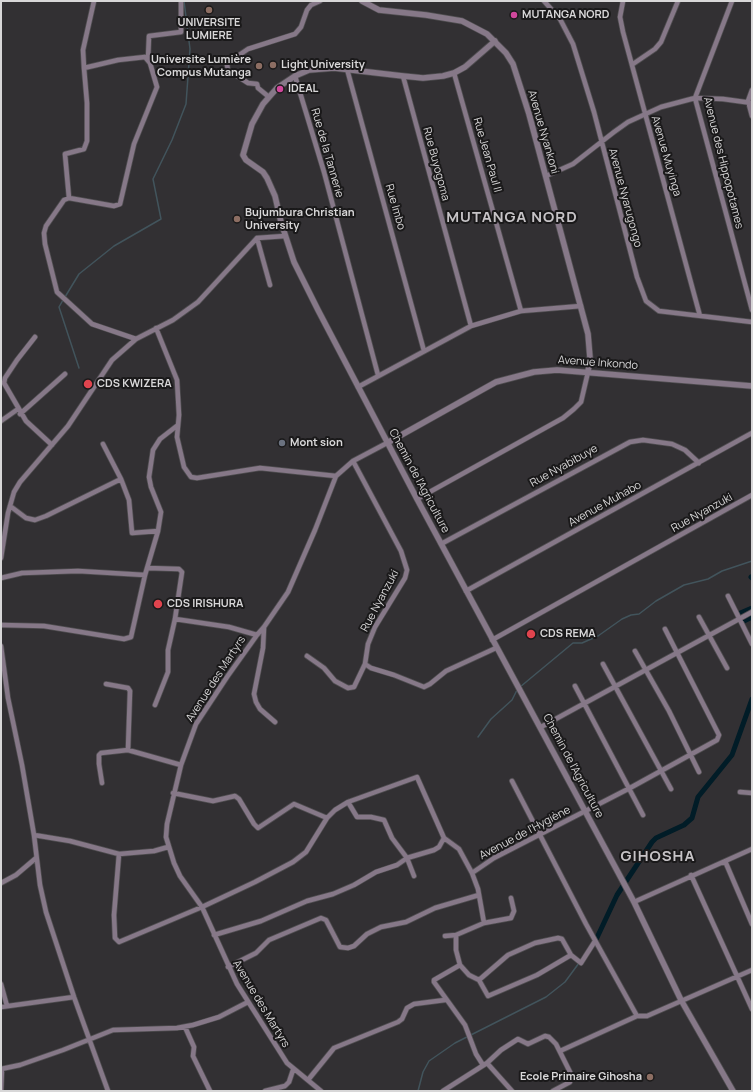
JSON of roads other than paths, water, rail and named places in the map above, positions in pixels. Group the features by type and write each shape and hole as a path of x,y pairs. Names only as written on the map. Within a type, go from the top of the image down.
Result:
{"street":[{"path":"69,198 66,154 84,149 86,141 87,103 83,50 94,1"},
{"path":"136,339 92,324 56,289 47,258 44,233 60,204 69,198 114,206 120,204 134,144 157,87 148,59 149,36 181,32 181,1"},
{"path":"269,97 258,88 257,84 248,83 228,70 227,65 248,49 295,34 301,27 307,10 311,5 320,1"},
{"name":"Avenue Nyankoni","path":"362,1 379,10 426,15 462,21 478,28 495,41 506,53 513,64 529,114 588,334 590,358 588,372"},
{"name":"Avenue Nyarugongo","path":"544,1 560,19 572,44 601,142 638,281 646,301 659,311 752,322"},
{"name":"Avenue Muyinga","path":"623,1 620,17 623,32 679,233 700,316"},
{"path":"633,64 655,49 661,42 678,1"},
{"name":"Avenue des Hippopotames","path":"732,1 695,98 752,310"},
{"name":"Chemin de l'Agriculture","path":"495,41 475,60 454,73 434,77 403,76 347,69 323,68 295,76 281,84 269,97 252,124 243,155 246,160 262,172 267,178 275,196 285,236 294,262 387,443 634,902 681,1000 733,1091"},
{"path":"84,68 132,58 145,57 148,59"},
{"name":"Rue Imbo","path":"347,69 424,351"},
{"name":"Rue Jean Paul II","path":"454,73 521,311"},
{"name":"Rue de la Tannerie","path":"295,76 324,172 378,375"},
{"name":"Rue Buyogoma","path":"403,76 471,326"},
{"path":"752,90 750,102 752,116"},
{"path":"546,176 573,164 628,122 661,106 695,98 750,102"},
{"path":"1,558 10,506 14,492 20,482 89,396 112,360 136,339 173,320 198,302 257,238 285,236"},
{"path":"257,238 270,285"},
{"path":"358,387 471,326 521,311 581,306"},
{"path":"156,328 177,380 179,403 177,437 184,466 188,473 197,478 260,468 336,476"},
{"path":"35,337 5,378 6,387 26,421 52,444"},
{"name":"Avenue Inkondo","path":"387,443 496,382 514,376 558,370 752,386"},
{"path":"417,499 569,414 581,402 588,372"},
{"path":"1,421 19,411 65,374"},
{"path":"1,625 44,626 128,639 133,634 145,575 158,531 161,512 149,478 153,450 160,439 178,425"},
{"name":"Avenue Muhabo","path":"466,591 752,433"},
{"name":"Rue Nyabibuye","path":"441,544 630,442 643,440 672,444 685,450 698,463"},
{"name":"Avenue des Martyrs","path":"321,1091 293,1070 248,1002 228,967 202,907 180,876 168,847 167,824 173,793 181,765 196,724 288,592 315,530 336,476 353,461 387,443"},
{"path":"103,444 121,479 129,500 132,533 158,531"},
{"name":"Rue Nyanzuki","path":"353,461 401,551 407,570 405,578 375,627 368,644 366,664"},
{"path":"10,506 26,518 35,520 121,479"},
{"name":"Rue Nyanzuki","path":"492,640 752,495"},
{"path":"147,568 181,570 175,619 168,650 168,672 154,705"},
{"path":"1,578 22,573 78,571 145,575"},
{"path":"728,596 752,644"},
{"path":"541,728 752,612"},
{"path":"699,617 727,668"},
{"path":"175,619 229,626 257,635"},
{"path":"264,627 263,648 254,694 260,709 275,722"},
{"name":"Avenue de l'Hygiène","path":"484,923 479,895 472,873 500,855 630,788 717,740 719,735 666,629"},
{"path":"1,646 8,698 22,765 46,912 74,997 108,1091"},
{"path":"307,656 324,668 335,681 348,688 354,687 366,664 371,668 424,686 430,684 446,671 496,648"},
{"path":"635,651 692,754 700,772"},
{"path":"603,664 671,789"},
{"path":"106,684 130,690 128,750"},
{"path":"575,686 643,815"},
{"path":"102,782 99,755 104,752 128,750 181,765"},
{"path":"119,854 114,915 117,941 123,941 202,907 255,882 300,858 306,852 328,818 335,810 348,802 417,777 444,838 459,849 472,873"},
{"path":"512,781 596,941 638,1016"},
{"path":"740,792 752,793"},
{"path":"173,793 213,801 235,796 239,799 258,828 294,804 328,818"},
{"path":"348,802 357,817 384,820 392,838 407,858 414,876"},
{"path":"34,835 70,841 119,854 139,853 168,847"},
{"path":"214,935 261,921 307,901 333,894 354,885 376,872 397,865 407,858 434,850 439,847 444,838"},
{"path":"634,902 691,875 752,849"},
{"path":"1,883 16,875 36,858"},
{"path":"724,861 752,924"},
{"path":"691,875 752,1009"},
{"path":"228,967 256,953 269,940 321,918 326,920 340,947 348,948 354,946 367,934 381,928 406,922 435,908 479,895"},
{"path":"445,936 456,935 484,923 511,918 514,911 511,898"},
{"path":"456,935 456,950 460,965 469,975 478,980 487,995 490,996 537,975 571,955"},
{"path":"478,980 508,955 535,943 558,938 564,942 571,955 583,962 596,941"},
{"path":"460,965 434,980 434,982 445,1000 464,1025 476,1054 512,1091"},
{"path":"560,1051 638,1016 647,1016 752,970"},
{"path":"1,984 7,1006"},
{"path":"1,1007 74,997"},
{"path":"308,1080 334,1048 398,1022 402,1019 407,1008 414,1004 445,1000"},
{"path":"1,1091 1,1069 20,1065 90,1040 113,1030 124,1028 186,1027 219,1017 248,1002"},
{"path":"186,1027 194,1047 193,1056 210,1091"},
{"path":"443,1091 485,1064 501,1050 518,1039 528,1044 545,1036 549,1037 560,1051 572,1078 570,1082 553,1091"},
{"path":"265,1091 285,1086 293,1070"}],"waterway":[{"path":"65,297 79,274 114,246 161,219 153,179 172,140 186,104 190,49 184,1"},
{"path":"63,300 59,307 79,368"},
{"path":"520,687 573,643 582,643 598,636 622,619 631,615 639,614 656,601 684,585 708,579 722,571 752,561"},
{"path":"738,614 752,608"},
{"path":"744,621 752,617"},
{"path":"478,737 491,719 512,700 517,690"},
{"path":"594,944 617,895 652,842 656,838 684,825 692,818 698,797 732,755 752,699"},
{"path":"418,1091 423,1072 429,1061 455,1043 546,997 565,982 579,963"}],"place":[{"name":"UNIVERSITE LUMIERE","path":"209,10"},
{"name":"MUTANGA NORD","path":"514,15"},
{"name":"Light University","path":"273,65"},
{"name":"Universite Lumière Compus Mutanga","path":"259,66"},
{"name":"IDEAL","path":"280,89"},
{"name":"Bujumbura Christian University","path":"237,219"},
{"name":"CDS KWIZERA","path":"88,384"},
{"name":"Mont sion","path":"282,443"},
{"name":"CDS IRISHURA","path":"158,604"},
{"name":"CDS REMA","path":"531,634"},
{"name":"Ecole Primaire Gihosha","path":"650,1077"}],"district":[{"name":"MUTANGA NORD","path":"512,218"},
{"name":"GIHOSHA","path":"658,857"}]}
